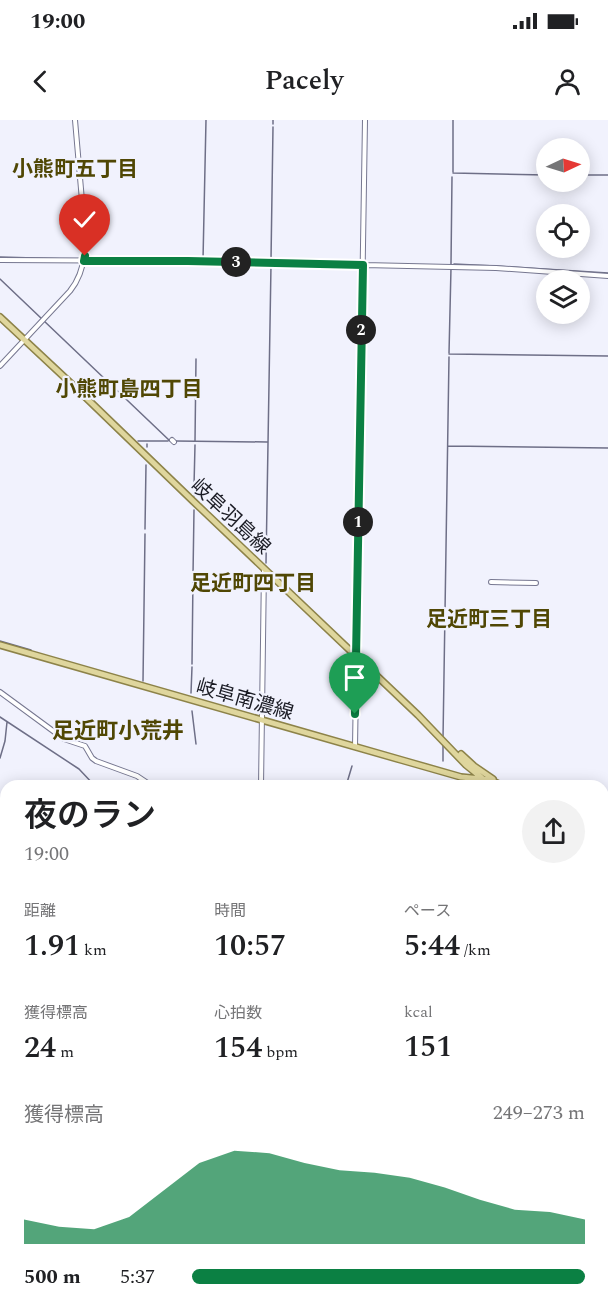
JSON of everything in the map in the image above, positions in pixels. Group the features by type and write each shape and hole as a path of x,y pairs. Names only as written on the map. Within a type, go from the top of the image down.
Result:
{"main road":[{"name":"岐阜羽島線","path":"0,317 482,778"},
{"name":"岐阜南濃線","path":"0,645 461,777 486,780"},
{"name":"岐阜羽島線","path":"441,737 490,780"}],"street":[{"path":"0,366 73,288 84,261 86,235 75,120"},
{"path":"355,747 365,120"},
{"path":"0,260 188,261 496,268 608,276"},
{"path":"261,780 264,569"},
{"path":"491,582 536,583"},
{"path":"0,692 64,739 84,745 96,761 143,780"}],"waterway":[{"path":"203,260 206,120"},
{"path":"453,120 453,172"},
{"path":"271,260 273,127"},
{"path":"453,173 536,175"},
{"path":"590,175 608,175"},
{"path":"451,264 452,177"},
{"path":"0,257 70,259"},
{"path":"454,264 608,273"},
{"path":"266,563 271,265"},
{"path":"449,353 451,268"},
{"path":"0,279 170,441"},
{"path":"449,354 608,356"},
{"path":"443,739 449,357"},
{"path":"195,441 196,359"},
{"path":"138,441 168,441"},
{"path":"176,441 267,442"},
{"path":"194,486 195,445"},
{"path":"448,446 608,448"},
{"path":"145,529 146,465"},
{"path":"194,490 194,496"},
{"path":"193,575 194,510"},
{"path":"143,681 145,534"},
{"path":"192,664 193,577"},
{"path":"0,641 31,650"},
{"path":"191,693 192,667"},
{"path":"192,711 196,744"},
{"path":"0,717 79,769 89,780"},
{"path":"0,758 7,722"},
{"path":"443,744 443,761"},
{"path":"348,780 352,766"}],"district":[{"name":"小熊町五丁目","path":"75,169"},
{"name":"小熊町島四丁目","path":"129,389"},
{"name":"足近町四丁目","path":"253,583"},
{"name":"足近町三丁目","path":"489,619"},
{"name":"足近町小荒井","path":"118,730"}],"route":[{"path":"85,256 84,261 363,265 355,714"}]}
